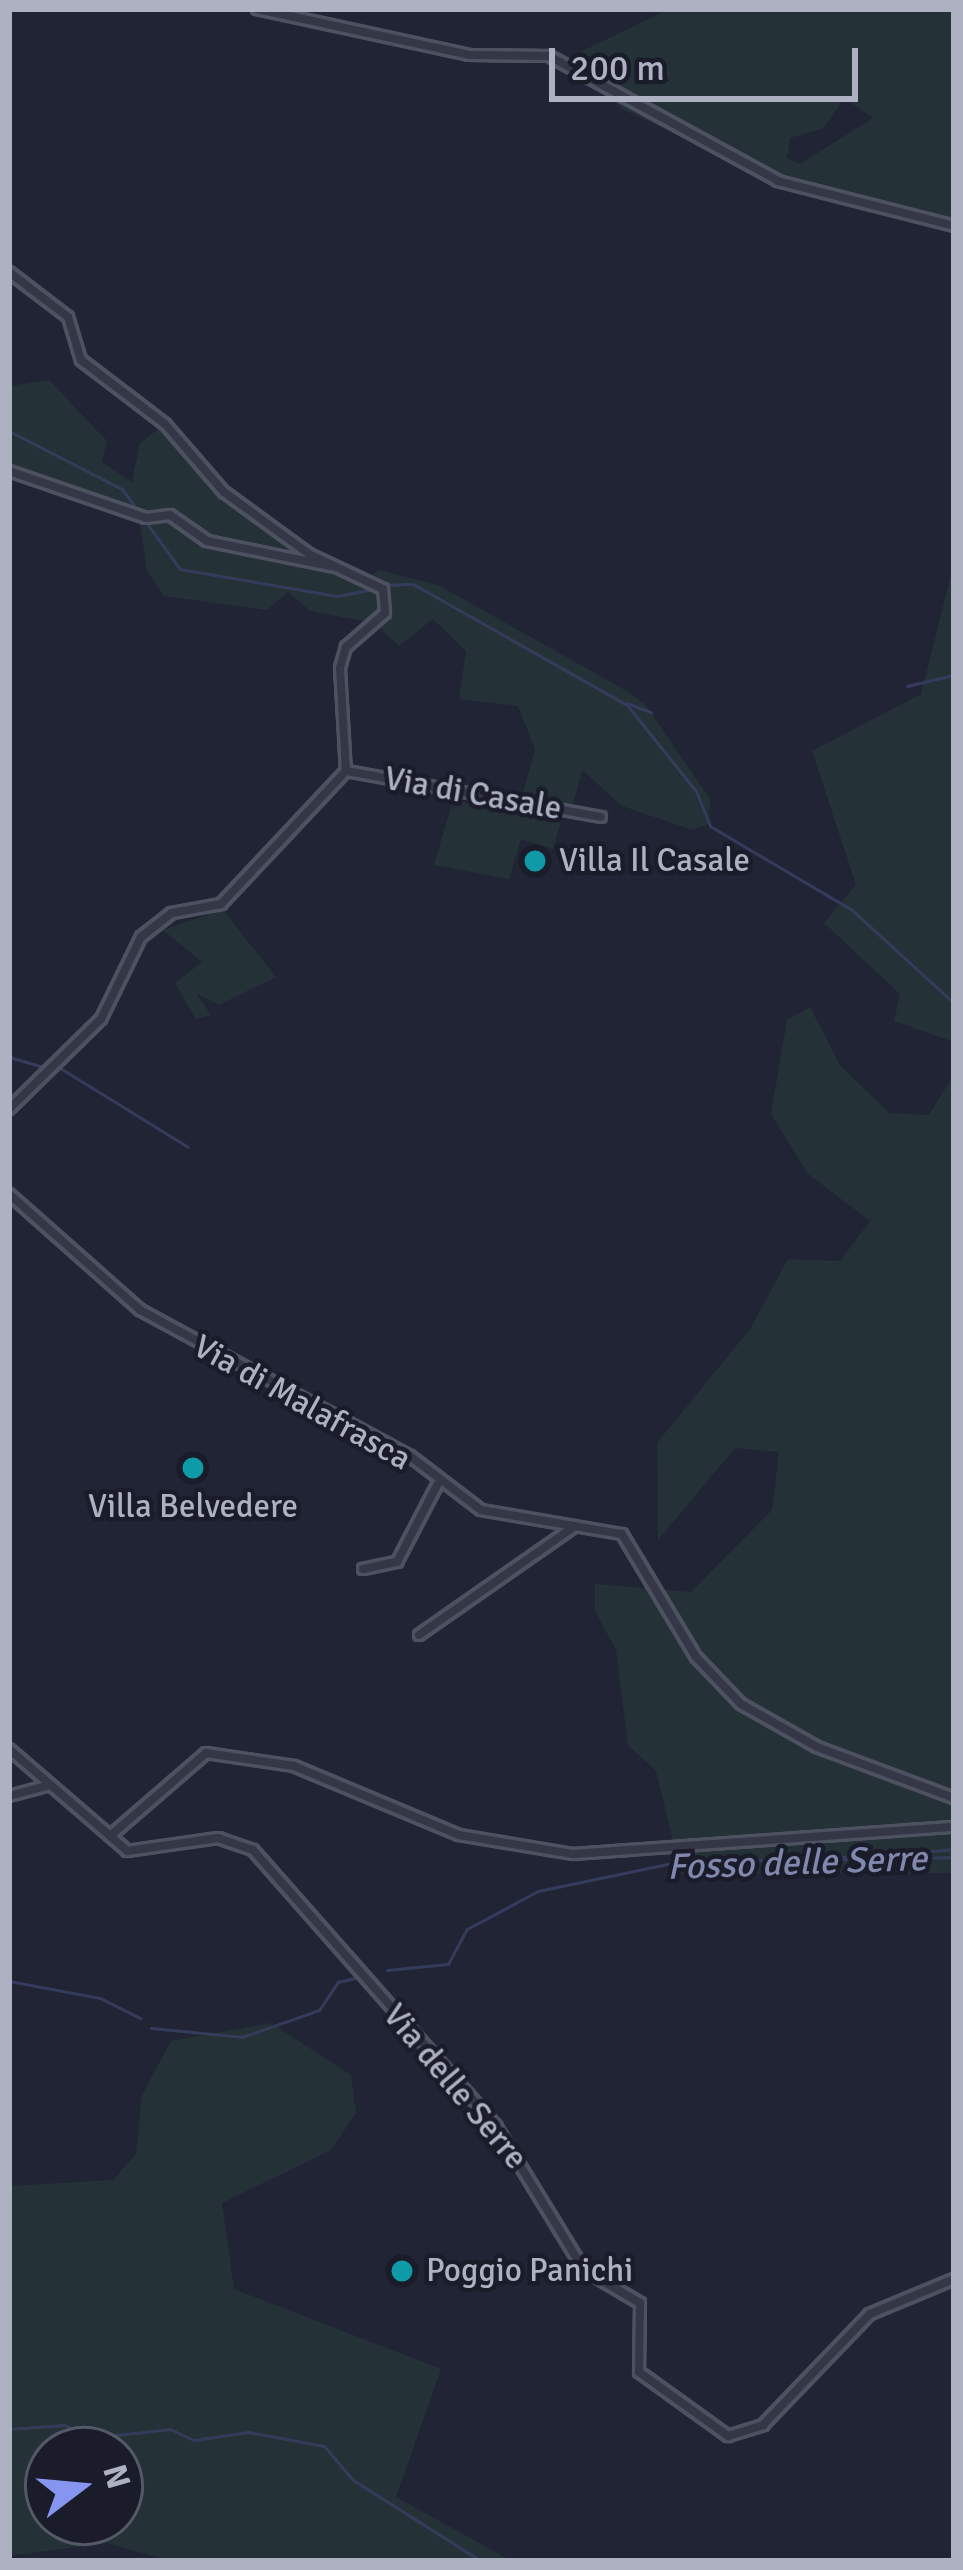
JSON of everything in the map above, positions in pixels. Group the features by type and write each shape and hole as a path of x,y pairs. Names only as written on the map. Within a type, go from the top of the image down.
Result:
{"street":[{"path":"257,9 469,55 548,56 778,181 954,226"},
{"path":"9,272 68,317 81,360 165,424 224,492 383,589 388,606 340,668 346,771 221,904 172,913 141,937 101,1019 9,1109"},
{"path":"9,471 150,517 207,541 346,569"},
{"name":"Via di Casale","path":"346,771 601,817"},
{"name":"Via di Malafrasca","path":"9,1194 140,1310 410,1456 437,1485 481,1510 575,1526 633,1544 696,1657 741,1704 818,1747 954,1798"},
{"path":"364,1570 397,1562 437,1485"},
{"path":"419,1635 575,1526"},
{"path":"9,1750 110,1835 206,1753 295,1766 459,1835 561,1853 954,1827"},
{"path":"9,1796 47,1786"},
{"name":"Via delle Serre","path":"110,1835 128,1852 218,1838 253,1850 496,2126 584,2270 640,2303 640,2372 728,2436 763,2425 870,2314 954,2279"}],"shaded area":[{"path":"669,9 954,9 954,234 820,200 738,163 622,109 570,57","holes":["844,98 873,118 800,164 787,158 790,138 824,128"]},
{"path":"49,380 107,441 102,462 132,482 140,443 165,424 224,492 309,554 365,578 379,570 438,585 620,687 645,704 710,799 709,824 692,830 622,806 582,770 572,808 522,797 535,749 518,706 459,699 466,651 433,619 399,646 374,623 310,611 288,592 267,610 164,596 147,571 139,516 9,471 9,386"},
{"path":"954,562 954,1042 894,1021 900,994 824,923 856,885 812,751 921,694"},
{"path":"453,800 561,821 553,849 521,839 509,879 434,865"},
{"path":"223,910 276,977 219,1005 196,993 211,1015 196,1019 175,983 202,962 163,930"},
{"path":"810,1007 840,1065 889,1113 929,1115 954,1074 954,1873 681,1874 656,1771 628,1745 616,1650 595,1611 595,1584 691,1592 772,1510 779,1452 735,1448 658,1540 657,1443 750,1329 788,1259 840,1261 870,1221 808,1174 771,1114 787,1020"},
{"path":"271,2023 351,2075 356,2113 331,2150 222,2203 234,2289 441,2369 396,2497 512,2561 171,2561 118,2546 144,2546 144,2426 24,2426 24,2546 84,2546 9,2556 9,2186 113,2180 136,2154 142,2095 171,2041"}],"waterway":[{"path":"9,431 122,489 180,569 337,596 373,589"},
{"path":"382,585 413,584 627,705 696,791 710,826 852,910 954,1003"},
{"path":"907,686 954,675"},
{"path":"627,703 651,712"},
{"path":"9,1057 45,1067"},
{"path":"60,1068 188,1147"},
{"path":"891,1855 954,1849"},
{"name":"Fosso delle Serre","path":"728,1862 865,1856"},
{"name":"Fosso delle Serre","path":"387,1970 448,1964 467,1929 538,1891 682,1861 954,1857"},
{"name":"Fosso delle Serre","path":"151,2028 242,2037 319,2010 338,1982 358,1977"},
{"name":"Fosso delle Serre","path":"9,1981 100,1998 140,2018"},
{"path":"9,2429 65,2425 90,2438 170,2429 194,2440 248,2432 324,2446 353,2480 481,2561"}],"place":[{"name":"Villa Il Casale","path":"535,861"},
{"name":"Villa Belvedere","path":"193,1468"},
{"name":"Poggio Panichi","path":"402,2271"}]}
